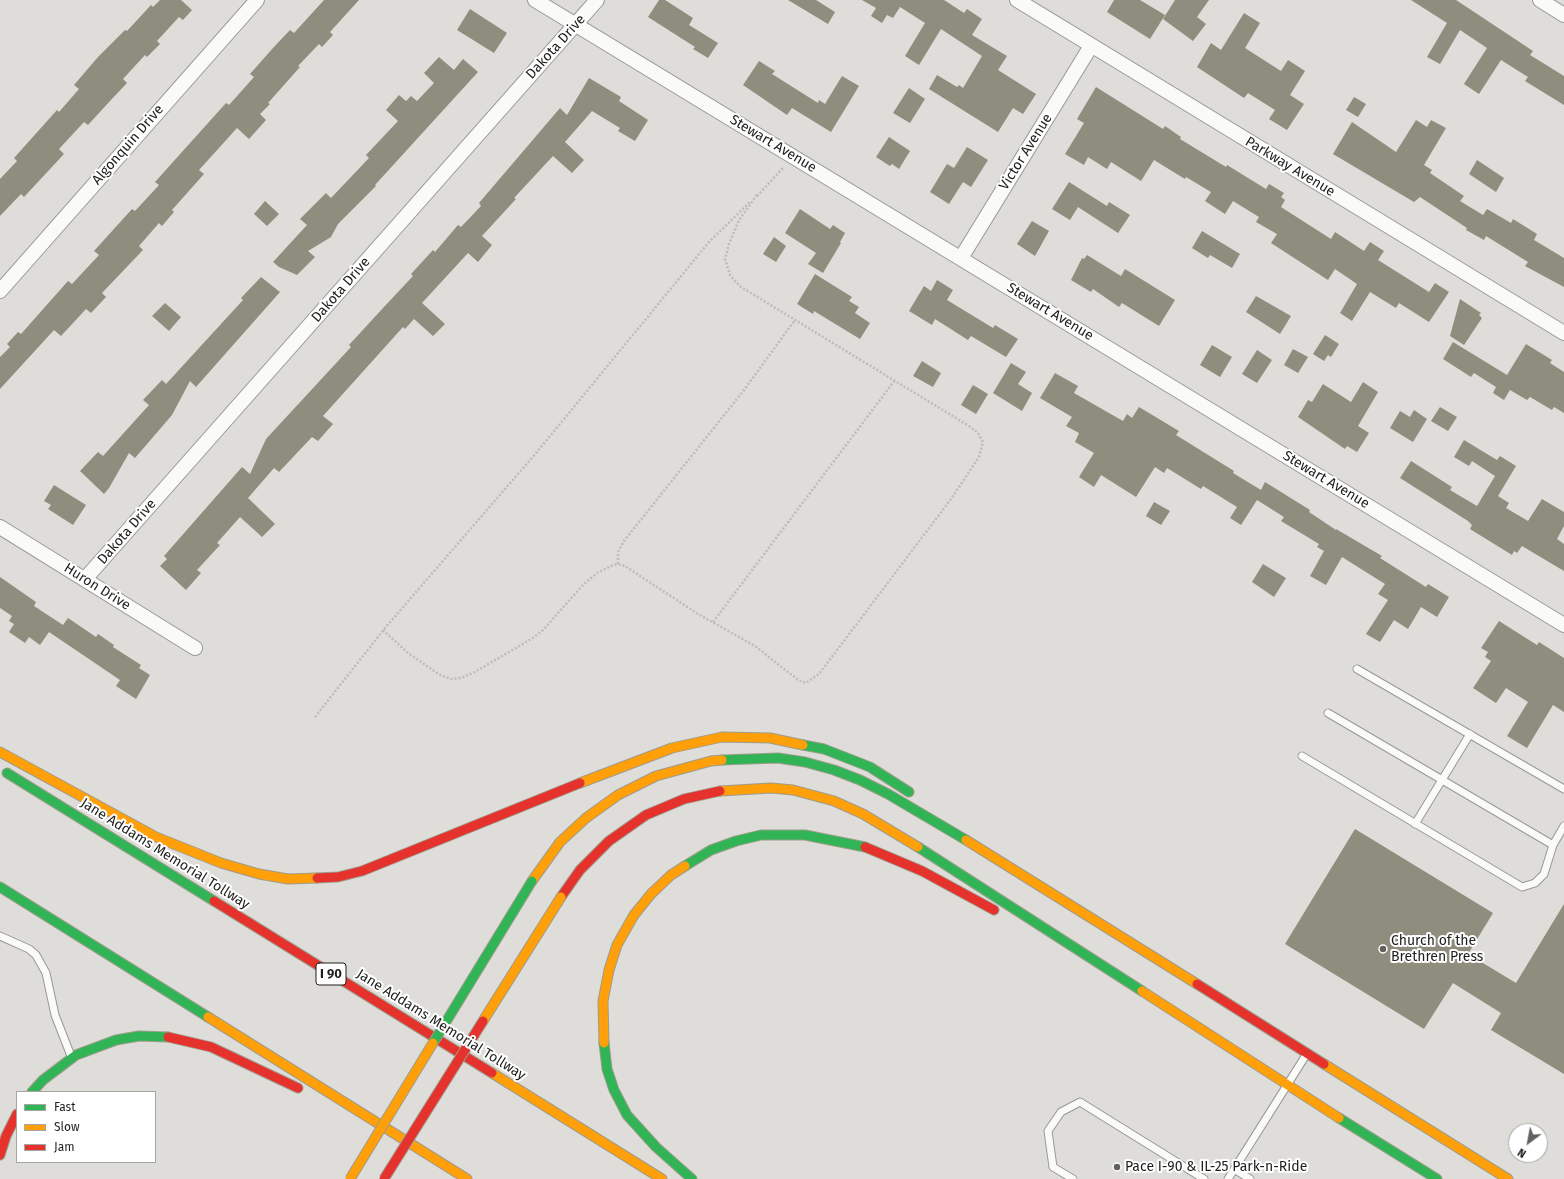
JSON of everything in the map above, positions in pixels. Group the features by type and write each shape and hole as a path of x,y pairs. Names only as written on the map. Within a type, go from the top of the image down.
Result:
{"highway":[{"path":"0,752 156,837 221,863 259,874 288,879 338,877 362,872 638,760 672,748 722,737 770,738 824,749 870,767 894,781 919,799"},
{"path":"350,1179 549,855 573,830 618,795 650,779 683,767 711,761 749,758 778,758 805,762 860,780 888,794 989,854 1508,1179"},
{"name":"Jane Addams Memorial Tollway","path":"0,768 662,1179"},
{"path":"384,1179 561,897 580,870 609,841 628,826 660,808 684,799 727,789 793,790 834,801 863,814 1008,903 1286,1085 1437,1179"},
{"path":"932,809 989,854"},
{"path":"692,1179 656,1147 627,1114 614,1090 607,1069 604,1050 604,1002 609,970 617,944 651,894 671,875 711,850 736,841 761,835 805,834 859,846 900,861 922,871 1006,917"},
{"path":"0,887 467,1179"},
{"path":"1027,928 1172,1009"},
{"path":"33,1091 43,1080 72,1058 94,1047 116,1040 139,1036 164,1036 211,1047 252,1065 310,1095"},
{"path":"0,1155 6,1136 16,1116"},
{"path":"351,1118 462,1179"}],"street":[{"name":"Algonquin Drive","path":"0,290 257,0"},
{"name":"Stewart Avenue","path":"535,0 1564,625"},
{"name":"Dakota Drive","path":"85,579 597,0"},
{"name":"Parkway Avenue","path":"1017,0 1564,333"},
{"path":"1540,0 1564,15"},
{"name":"Victor Avenue","path":"961,258 1091,46"},
{"name":"Huron Drive","path":"0,526 195,648"}],"lane":[{"path":"1357,669 1564,789"},
{"path":"1328,713 1553,845"},
{"path":"1415,824 1470,734"},
{"path":"1302,756 1524,888 1539,881 1544,874 1553,845 1564,826"},
{"path":"0,936 29,949 39,961 46,973 55,1015 72,1058"},
{"path":"1228,1179 1307,1052"},
{"path":"1073,1179 1053,1167 1048,1131 1061,1112 1080,1102 1204,1179"},
{"path":"1234,1169 1250,1179"}],"path":[{"path":"315,717 384,630 537,452 709,242 757,196 794,157"},
{"path":"384,630 408,653 440,675 451,679 461,678 473,673 538,634 583,585 597,573 618,564 625,566 713,622 760,649 798,680 806,683 819,674 924,537 979,457 983,442 978,433 970,426 741,287 730,275 726,259 734,229 757,196"},
{"path":"618,564 618,552 624,541 744,390 795,320"},
{"path":"713,622 895,380"}],"building":[{"path":"160,0 181,0 192,10 183,20 179,17 157,41 160,44 147,57 145,55 123,79 127,83 88,125 84,122 59,149 64,154 24,197 21,194 0,216 0,179 17,161 14,158 57,110 59,112 79,89 74,85 98,57 125,30 127,31 151,5 153,7"},
{"path":"324,0 359,0 330,32 333,35 322,47 319,44 298,66 300,67 268,103 270,104 260,114 266,120 249,139 237,128 199,170 204,174 172,210 174,212 162,226 159,223 139,246 143,250 102,293 106,297 91,313 86,309 61,336 54,330 0,389 0,357 10,347 7,344 18,332 21,334 68,281 72,284 99,255 94,251 132,209 135,211 159,185 155,182 226,103 229,105 254,77 250,74 290,30 294,33"},
{"path":"659,0 665,0 693,18 689,25 718,43 708,58 693,49 695,47 648,17"},
{"path":"788,0 816,0 835,12 828,24"},
{"path":"862,0 944,0 964,13 967,9 982,19 972,35 1007,56 998,70 1036,94 1023,114 1013,108 998,132 929,89 937,75 957,87 959,85 963,88 982,56 941,29 919,65 905,56 925,23 900,7 893,18 887,15 882,23 871,16 876,8"},
{"path":"1114,0 1140,0 1165,15 1150,39 1107,12"},
{"path":"1175,0 1209,0 1197,17 1206,24 1193,41 1163,19"},
{"path":"1411,0 1456,0 1533,51 1530,55 1564,76 1564,105 1525,81 1528,77 1501,60 1479,94 1464,84 1487,48 1460,30 1440,64 1427,57 1447,23"},
{"path":"470,9 507,33 494,53 457,30"},
{"path":"1244,13 1260,23 1245,48 1281,71 1288,60 1305,71 1290,95 1304,104 1287,130 1269,119 1275,110 1248,93 1244,98 1197,67 1211,43 1221,50"},
{"path":"439,57 454,70 463,59 478,72 375,185 376,186 338,224 331,237 308,251 315,257 297,275 279,267 273,262 307,225 300,219 326,193 331,198 369,158 366,155 398,121 386,110 399,95 406,101 411,96 417,101 434,83 424,73"},
{"path":"759,61 775,71 772,74 818,103 819,100 825,104 842,76 859,86 831,132 792,108 787,115 743,85"},
{"path":"589,78 621,97 619,101 648,120 635,141 618,131 620,128 592,111 565,142 584,160 572,173 553,156 514,198 516,199 482,236 492,245 478,262 468,253 422,303 445,324 433,336 414,319 405,329 403,327 323,416 333,424 318,441 312,437 279,472 274,468 248,498 275,524 262,537 240,517 217,543 220,545 197,570 201,573 186,590 160,566 167,559 164,556 242,467 250,474 266,439 351,347 349,345 413,276 411,274 433,250 435,252 458,225 461,227 481,206 479,203 560,108 567,115"},
{"path":"1096,87 1163,129 1165,126 1181,137 1180,139 1226,167 1227,165 1266,189 1269,184 1284,193 1281,197 1285,200 1281,207 1331,239 1335,232 1364,251 1370,242 1384,251 1378,260 1429,292 1435,283 1449,292 1429,322 1399,303 1396,308 1370,292 1352,321 1340,313 1357,284 1335,269 1328,280 1271,243 1277,234 1256,222 1259,217 1233,201 1225,214 1205,201 1211,192 1186,177 1185,179 1154,160 1141,181 1111,162 1107,169 1088,157 1084,165 1065,154 1084,123 1077,119"},
{"path":"909,88 925,99 910,123 893,113"},
{"path":"1354,97 1366,104 1358,117 1346,110"},
{"path":"1416,120 1427,127 1431,120 1446,128 1424,165 1432,170 1430,173 1464,196 1460,201 1483,215 1487,209 1511,223 1513,219 1537,234 1534,240 1564,258 1564,287 1525,266 1528,262 1486,236 1484,240 1466,230 1467,228 1420,197 1414,202 1333,154 1352,122 1396,152"},
{"path":"889,137 910,151 899,169 892,164 890,166 876,157"},
{"path":"967,147 988,160 971,187 963,182 949,204 930,192 947,164 954,168"},
{"path":"1477,160 1504,178 1496,192 1469,174"},
{"path":"1069,182 1107,206 1109,202 1130,215 1118,233 1078,207 1070,220 1052,209"},
{"path":"265,201 279,214 267,226 254,214"},
{"path":"800,209 830,229 833,225 845,233 840,242 841,243 823,273 808,264 816,253 785,233"},
{"path":"1032,221 1049,231 1035,256 1017,244"},
{"path":"1202,231 1240,254 1232,268 1210,255 1208,258 1192,248"},
{"path":"774,237 786,246 776,262 763,254"},
{"path":"1087,255 1121,276 1125,269 1175,300 1159,326 1122,303 1119,307 1093,289 1091,292 1071,280 1082,258 1084,259"},
{"path":"815,274 852,297 849,301 859,307 855,313 870,323 860,339 814,311 813,314 797,304"},
{"path":"261,277 280,292 196,387 190,381 172,415 135,458 129,453 104,494 80,471 98,452 103,456 149,405 143,400 162,380 166,384 243,300 241,298"},
{"path":"937,280 953,290 947,300 993,328 995,325 1018,339 1006,357 971,336 968,340 935,319 932,325 909,311 924,286 931,291"},
{"path":"1256,296 1291,316 1280,334 1246,312"},
{"path":"1460,299 1481,313 1479,315 1482,318 1464,345 1450,336"},
{"path":"165,303 181,317 169,331 152,316"},
{"path":"1325,335 1339,344 1331,357 1328,355 1324,361 1313,354"},
{"path":"1453,342 1507,375 1526,344 1552,360 1550,363 1564,372 1564,413 1554,407 1552,410 1530,397 1527,400 1510,390 1504,400 1493,393 1496,387 1474,373 1471,377 1443,359"},
{"path":"1212,345 1232,357 1220,377 1200,365"},
{"path":"1293,349 1308,357 1298,373 1284,365"},
{"path":"1257,350 1272,360 1257,383 1242,374"},
{"path":"922,361 941,373 933,387 913,376"},
{"path":"1011,363 1026,372 1018,384 1032,393 1022,411 993,393"},
{"path":"1055,373 1078,386 1074,393 1123,421 1127,414 1132,418 1139,407 1179,431 1176,435 1234,471 1233,473 1261,490 1265,482 1310,510 1309,512 1336,530 1382,556 1380,558 1426,587 1428,584 1449,597 1437,617 1421,607 1408,629 1394,620 1380,642 1366,634 1388,600 1378,594 1385,584 1342,557 1326,585 1310,576 1324,551 1317,547 1319,544 1281,521 1284,517 1257,500 1241,525 1230,518 1237,507 1203,486 1201,489 1167,468 1164,473 1155,467 1136,497 1101,475 1094,487 1079,477 1094,453 1075,442 1079,433 1066,426 1072,417 1040,398"},
{"path":"1363,382 1378,392 1358,426 1369,433 1357,452 1347,446 1345,449 1298,417 1308,400 1312,402 1323,384 1351,402"},
{"path":"973,385 988,394 976,414 961,405"},
{"path":"1440,407 1457,417 1448,431 1431,421"},
{"path":"1414,410 1427,419 1413,442 1390,428 1400,411 1410,417"},
{"path":"1464,440 1497,460 1500,456 1516,466 1498,496 1509,503 1506,508 1528,521 1542,499 1564,512 1564,526 1557,539 1564,544 1564,571 1522,546 1517,553 1514,551 1512,555 1470,529 1472,525 1468,521 1400,478 1411,461 1452,487 1450,490 1477,506 1495,476 1472,461 1469,466 1454,457"},
{"path":"54,485 86,505 73,525 48,509 51,505 44,501"},
{"path":"1154,502 1170,511 1161,525 1146,516"},
{"path":"1263,564 1286,578 1274,597 1252,582"},
{"path":"0,577 36,602 34,606 63,625 68,618 96,637 98,634 114,645 113,647 141,665 139,668 150,675 136,699 116,686 120,680 49,632 40,645 29,637 25,643 9,632 14,624 9,621 12,616 0,608"},
{"path":"1499,621 1537,645 1539,642 1564,658 1564,712 1553,705 1527,748 1507,736 1528,702 1506,688 1496,703 1473,688 1491,661 1485,657 1488,652 1481,648"},
{"name":"Church of the Brethren Press","path":"1355,829 1493,913 1468,954 1516,983 1564,904 1564,1074 1491,1030 1501,1013 1453,983 1424,1029 1285,944"}],"traffic: fast":[{"path":"803,745 824,749 870,767 909,792"},
{"path":"722,760 778,758 805,762 834,770 860,780 888,794 966,840"},
{"path":"7,773 214,901"},
{"path":"685,866 711,850 736,841 761,835 805,835 865,847"},
{"path":"918,847 1142,991"},
{"path":"433,1043 532,881"},
{"path":"0,887 208,1017"},
{"path":"33,1091 43,1080 76,1055 116,1040 139,1036 168,1037"},
{"path":"604,1043 607,1069 614,1090 627,1115 656,1147 692,1179"},
{"path":"1339,1118 1437,1179"}],"traffic: slow":[{"path":"580,783 672,748 722,737 770,738 803,745"},
{"path":"0,752 156,837 221,863 259,874 288,879 317,878"},
{"path":"532,881 560,842 586,818 618,795 656,776 711,761 722,760"},
{"path":"720,791 771,788 793,790 834,801 863,814 918,847"},
{"path":"966,840 1197,984"},
{"path":"604,1043 603,1001 609,970 617,945 634,915 651,894 671,875 685,866"},
{"path":"483,1021 561,897"},
{"path":"1142,991 1339,1118"},
{"path":"208,1017 467,1179"},
{"path":"350,1179 433,1043"},
{"path":"1324,1064 1508,1179"},
{"path":"492,1073 662,1179"}],"traffic: jam":[{"path":"317,878 338,877 362,871 580,783"},
{"path":"561,897 580,870 609,841 646,815 684,799 720,791"},
{"path":"865,847 922,871 994,910"},
{"path":"214,901 492,1073"},
{"path":"1197,984 1324,1064"},
{"path":"384,1179 483,1021"},
{"path":"168,1037 211,1047 298,1088"},
{"path":"0,1155 6,1136 16,1116"}],"place":[{"name":"Church of the Brethren Press","path":"1383,949"},
{"name":"Pace I-90 & IL-25 Park-n-Ride","path":"1117,1167"}]}
